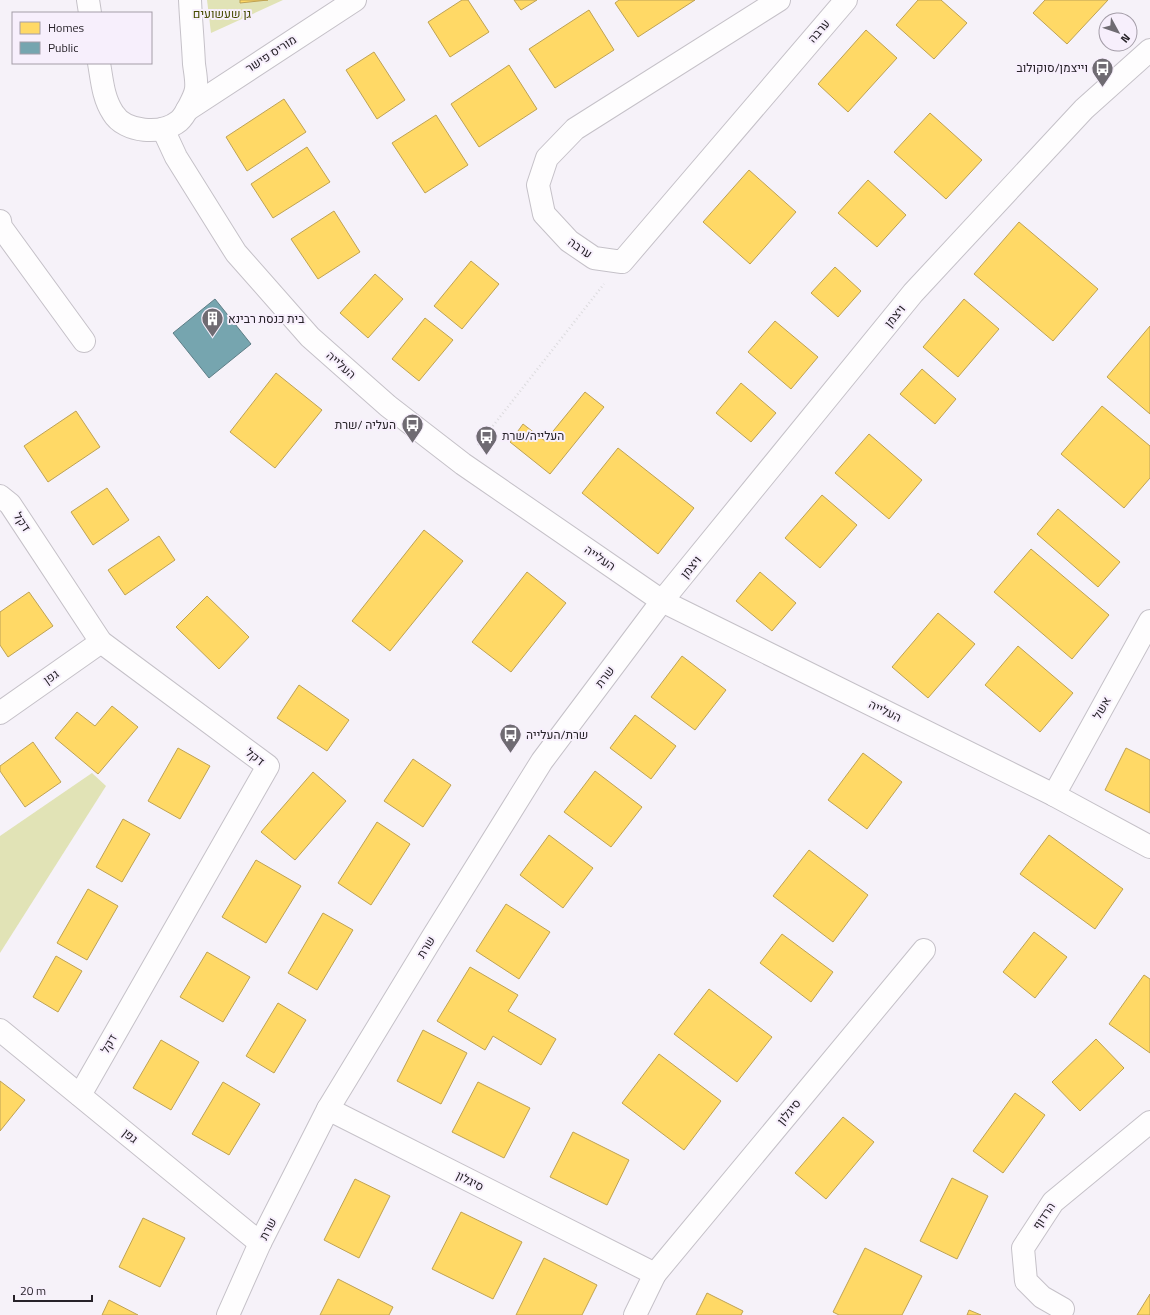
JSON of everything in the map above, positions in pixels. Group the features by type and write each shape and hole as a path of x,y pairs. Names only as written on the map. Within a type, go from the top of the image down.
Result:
{"street":[{"path":"88,0 90,12"},
{"path":"99,64 106,100 113,114 124,123 138,129 152,130 166,128 180,121 187,110 196,89 190,0"},
{"name":"מוריס פישר","path":"187,110 355,0"},
{"name":"ערבה","path":"779,0 575,130 547,158 538,184 544,214 569,241 594,258 622,262 846,0"},
{"name":"ויצמן","path":"662,601 913,293 1084,108 1150,50"},
{"name":"העלייה","path":"163,128 176,157 236,253 310,337 388,406 463,464 662,601 1054,795 1150,847"},
{"path":"0,221 1,227 84,341"},
{"name":"דקל","path":"0,496 10,504 101,642 268,766 80,1095"},
{"name":"שרת","path":"228,1315 260,1243 328,1109 542,761 662,601"},
{"name":"אשל","path":"1054,795 1150,621"},
{"name":"גפן","path":"0,713 101,642"},
{"name":"סיגלון","path":"635,1315 654,1274 924,950"},
{"name":"גפן","path":"0,1030 260,1243"},
{"name":"סיגלון","path":"328,1109 654,1274"},
{"name":"הרדוף","path":"1063,1309 1042,1297 1026,1281 1023,1248 1053,1202 1150,1122"}],"path":[{"path":"463,464 622,262"}],"green space":[{"name":"גן שעשועים","path":"207,0 283,0 211,33"},
{"path":"92,773 106,786 0,953 0,836"}],"building: Homes":[{"path":"240,0 268,0 240,3"},
{"path":"462,0 468,0 489,32 450,57 428,22"},
{"path":"514,0 537,0 521,10"},
{"path":"619,0 695,0 638,37 615,3"},
{"path":"918,0 941,0 967,23 934,59 896,25"},
{"path":"1045,0 1108,0 1067,44 1033,13"},
{"path":"589,10 614,50 555,88 529,49"},
{"path":"866,30 897,58 848,112 818,84"},
{"path":"374,52 405,100 377,119 346,70"},
{"path":"509,65 537,109 479,147 451,104"},
{"path":"284,99 306,132 247,171 226,137"},
{"path":"930,113 982,160 946,199 894,152"},
{"path":"436,115 468,165 425,193 392,143"},
{"path":"307,147 330,182 273,218 251,184"},
{"path":"749,170 796,212 750,264 703,222"},
{"path":"868,180 906,215 877,247 838,213"},
{"path":"334,211 360,252 318,279 291,239"},
{"path":"1019,222 1098,289 1053,341 974,274"},
{"path":"471,261 499,284 462,329 434,306"},
{"path":"835,267 861,291 838,317 811,293"},
{"path":"375,274 403,299 368,338 340,313"},
{"path":"964,299 999,329 958,377 923,347"},
{"path":"425,318 453,340 419,381 392,359"},
{"path":"775,321 818,357 791,389 748,352"},
{"path":"1150,326 1150,414 1107,377"},
{"path":"922,369 956,399 935,424 900,394"},
{"path":"276,373 322,410 275,468 230,432"},
{"path":"741,383 776,413 751,442 716,413"},
{"path":"585,392 604,407 550,474 510,442 523,424 545,441"},
{"path":"1102,406 1150,446 1150,478 1124,508 1061,454"},
{"path":"76,411 100,447 48,482 24,446"},
{"path":"869,434 922,480 889,519 835,473"},
{"path":"618,448 694,508 658,554 582,493"},
{"path":"107,488 129,520 93,545 71,512"},
{"path":"822,495 857,525 820,568 785,538"},
{"path":"1058,509 1120,562 1098,587 1037,534"},
{"path":"424,530 463,561 390,651 352,621"},
{"path":"159,536 175,560 125,595 108,570"},
{"path":"1031,549 1109,615 1072,659 994,592"},
{"path":"527,572 566,603 511,672 472,642"},
{"path":"760,572 796,603 772,631 736,601"},
{"path":"29,592 53,626 8,657 0,645 0,612"},
{"path":"207,596 249,637 219,669 176,627"},
{"path":"938,613 975,644 928,698 892,667"},
{"path":"1018,646 1073,693 1040,732 985,685"},
{"path":"682,656 726,690 695,730 651,697"},
{"path":"299,685 349,720 327,751 277,718"},
{"path":"112,706 138,727 98,774 55,738 77,712 95,726"},
{"path":"635,715 676,746 651,779 610,748"},
{"path":"33,742 61,782 25,807 0,771 0,766"},
{"path":"178,748 210,766 180,819 148,801"},
{"path":"1126,748 1150,760 1150,813 1105,790"},
{"path":"863,753 902,782 867,829 828,800"},
{"path":"413,759 451,785 423,827 384,801"},
{"path":"595,771 642,807 611,847 564,812"},
{"path":"313,772 346,801 295,860 261,832"},
{"path":"123,819 150,834 122,882 96,867"},
{"path":"377,822 410,844 371,905 338,883"},
{"path":"549,835 593,868 563,908 520,875"},
{"path":"1049,835 1123,889 1095,929 1020,874"},
{"path":"809,850 868,895 833,942 773,896"},
{"path":"256,860 301,886 266,943 222,917"},
{"path":"88,889 118,906 87,960 57,943"},
{"path":"506,904 550,932 519,979 476,951"},
{"path":"323,913 353,930 317,990 288,973"},
{"path":"1034,932 1067,957 1035,998 1003,972"},
{"path":"782,934 833,972 811,1002 760,963"},
{"path":"207,952 250,977 223,1022 180,997"},
{"path":"56,956 82,971 58,1012 33,997"},
{"path":"470,967 518,995 508,1011 556,1039 541,1065 493,1036 485,1050 437,1021"},
{"path":"1144,975 1150,979 1150,1053 1109,1024"},
{"path":"709,989 772,1037 737,1082 674,1034"},
{"path":"278,1003 306,1020 274,1073 246,1056"},
{"path":"423,1030 467,1053 441,1104 397,1081"},
{"path":"1096,1039 1124,1068 1080,1111 1052,1082"},
{"path":"161,1040 199,1062 171,1110 133,1088"},
{"path":"659,1054 721,1101 684,1150 622,1103"},
{"path":"0,1081 25,1100 0,1131"},
{"path":"223,1082 260,1104 229,1155 192,1134"},
{"path":"478,1082 530,1108 504,1158 452,1132"},
{"path":"1015,1093 1045,1115 1003,1173 973,1151"},
{"path":"843,1117 874,1142 826,1199 795,1173"},
{"path":"573,1132 629,1160 607,1205 550,1177"},
{"path":"952,1178 988,1196 957,1259 920,1241"},
{"path":"355,1179 390,1196 359,1258 324,1240"},
{"path":"461,1212 522,1242 493,1299 432,1269"},
{"path":"143,1218 185,1238 160,1287 119,1267"},
{"path":"865,1248 922,1276 902,1315 839,1315 833,1312"},
{"path":"544,1258 597,1285 582,1315 516,1315"},
{"path":"338,1279 393,1307 389,1315 320,1315"},
{"path":"707,1293 743,1311 741,1315 696,1315"},
{"path":"1150,1294 1150,1315 1137,1315"},
{"path":"109,1300 138,1315 102,1315"},
{"path":"969,1310 981,1315 967,1315"}],"building: Public":[{"name":"בית כנסת רבינא","path":"215,299 251,344 209,378 173,333"}],"place":[{"name":"וייצמן/סוקולוב","path":"1103,88"},
{"name":"בית כנסת רבינא","path":"212,338"},
{"name":"העליה /שרת","path":"412,444"},
{"name":"העלייה/שרת","path":"486,456"},
{"name":"שרת/העלייה","path":"510,754"}]}
